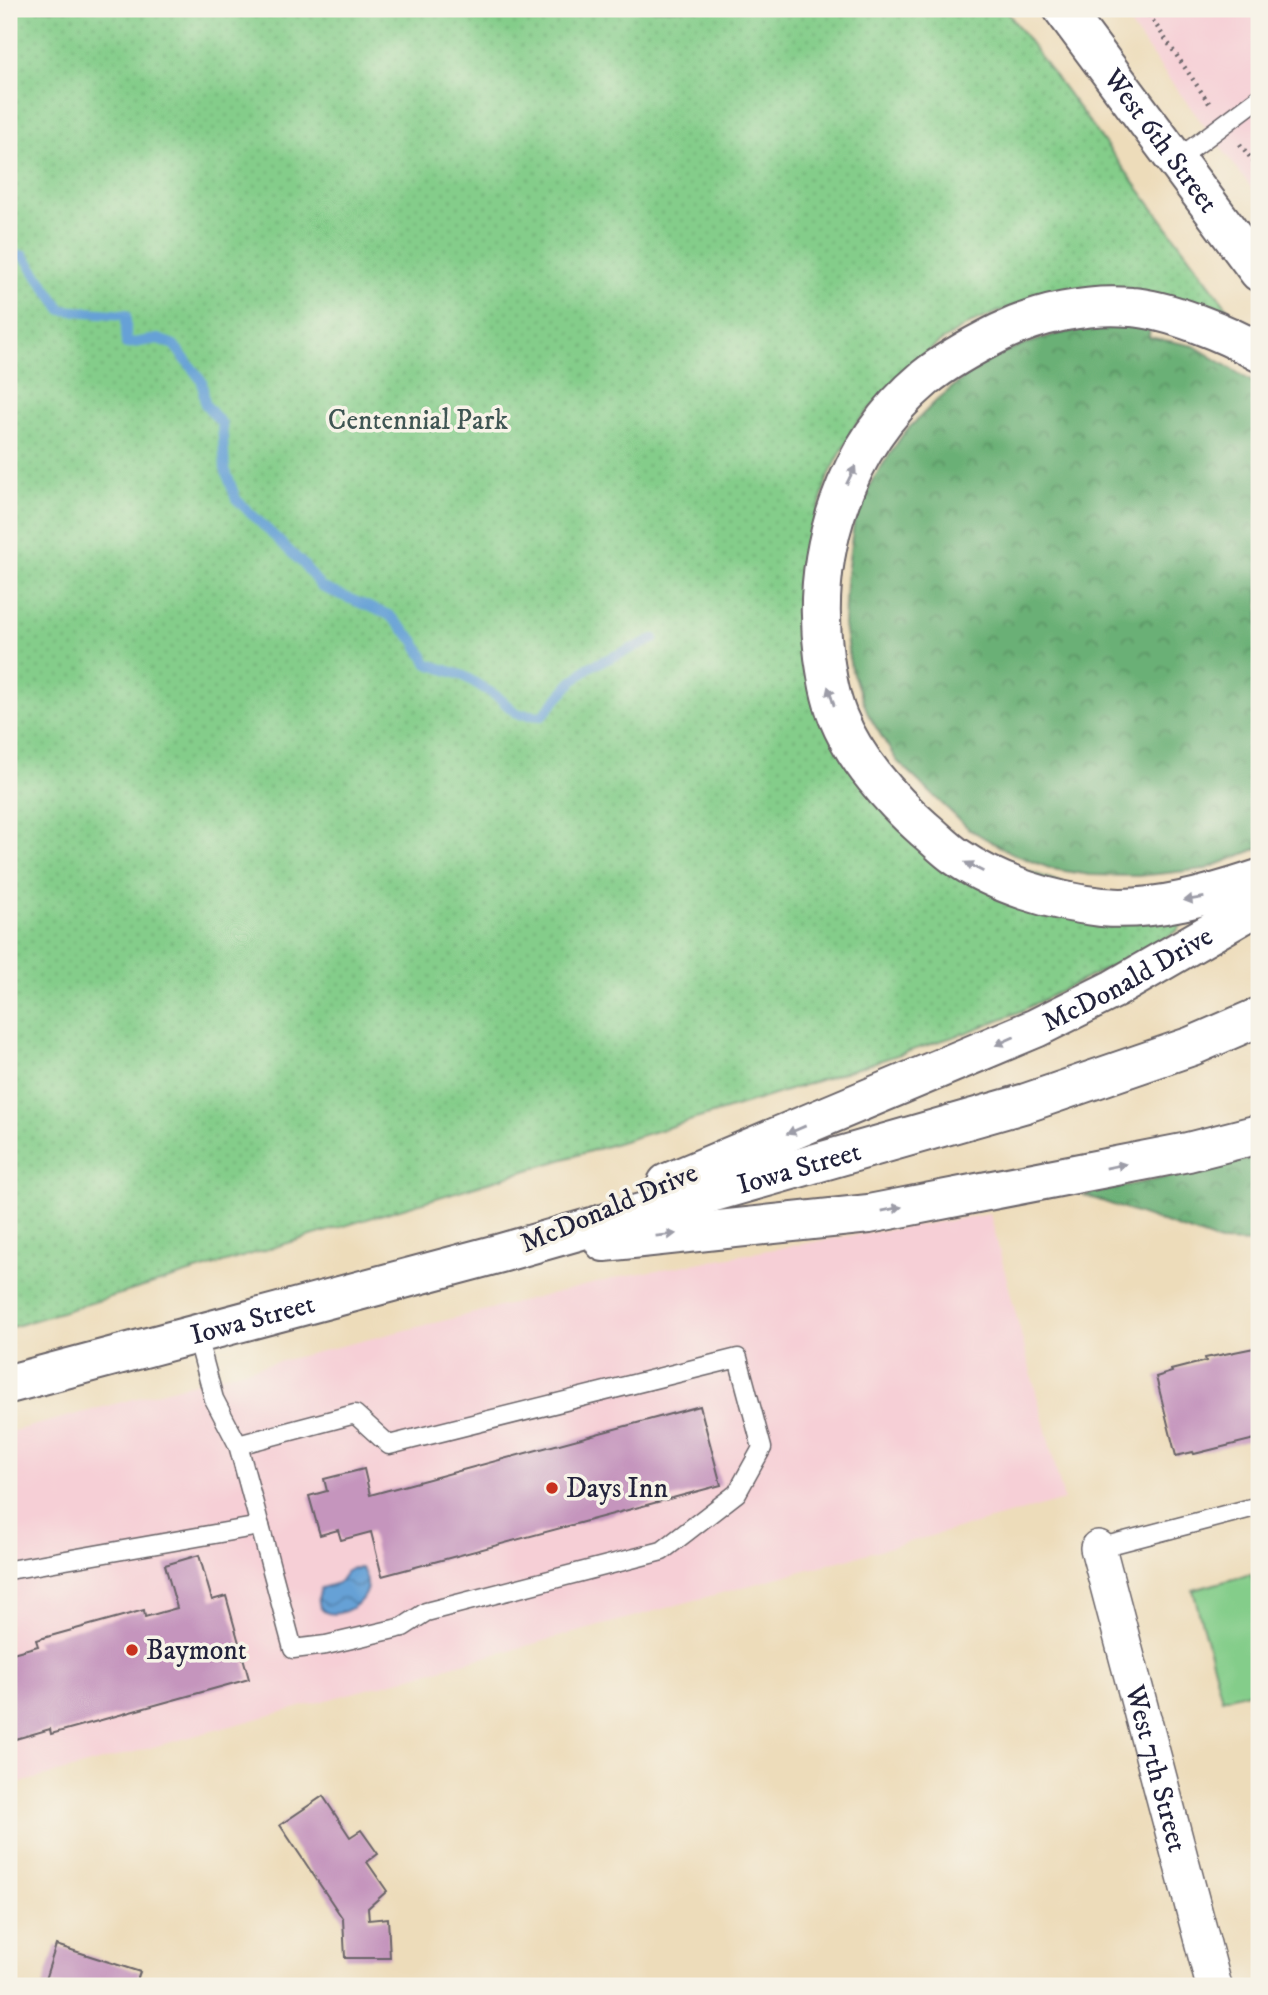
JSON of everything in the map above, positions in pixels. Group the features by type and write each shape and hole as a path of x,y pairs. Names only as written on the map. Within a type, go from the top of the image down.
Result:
{"main road":[{"name":"West 6th Street","path":"1063,9 1259,272"},
{"path":"1259,352 1168,314 1133,306 1062,312 1013,326 967,349 918,386 895,408 865,448 849,478 831,525 821,575 820,626 827,684 838,718 855,749 894,800 957,858 1008,884 1055,900 1105,907 1157,904 1206,897 1259,879"},
{"name":"McDonald Drive","path":"501,1253 1036,1028 1114,989 1259,905"},
{"name":"Iowa Street","path":"9,1384 501,1253 1026,1103 1192,1046 1259,1017"},
{"name":"McDonald Drive","path":"501,1253 869,1214 1188,1152 1259,1135"}],"street":[{"name":"West 7th Street","path":"1098,1548 1214,1986"}],"lane":[{"path":"1175,161 1259,98"},
{"path":"197,1336 214,1399 238,1445 293,1649 326,1645 403,1627 426,1612 662,1551 737,1493 762,1448 738,1357 389,1444 355,1414 238,1445"},
{"path":"1098,1548 1259,1506"},
{"path":"9,1570 260,1526"}],"path":[{"path":"1145,9 1224,124 1259,169"}],"shaded area":[{"path":"1119,9 1259,9 1259,198 1169,79"},
{"path":"990,1214 1064,1500 9,1786 9,1432 220,1376 624,1276 841,1237"}],"green space":[{"name":"Centennial Park","path":"9,9 1005,9 1232,314 1229,318 1144,292 1109,286 1075,289 1035,297 969,324 937,344 904,371 856,424 827,479 812,533 804,587 894,825 1172,921 1186,920 1177,931 1153,945 1019,1012 965,1033 758,1100 9,1328"},
{"path":"1120,322 1150,323 1149,337 1194,346 1259,386 1259,848 1206,869 1138,876 1090,875 1052,869 1011,853 969,829 897,761 869,716 851,669 844,625 846,581 854,522 872,481 904,433 937,400 977,367 1012,349 1053,335"},
{"path":"1259,1157 1259,1243 1220,1242 1084,1195"},
{"path":"1251,1574 1259,1605 1259,1689 1222,1699 1193,1590"}],"water":[{"path":"361,1568 367,1582 365,1594 357,1604 346,1611 334,1614 324,1611 319,1603 321,1588 338,1583 346,1572"}],"building":[{"path":"1259,1347 1259,1438 1176,1456 1156,1377 1206,1361 1205,1358"},
{"name":"Days Inn","path":"700,1406 721,1485 382,1576 371,1532 341,1540 338,1530 320,1535 309,1496 327,1491 324,1479 364,1469 370,1495"},
{"name":"Baymont","path":"199,1555 212,1600 226,1596 249,1679 51,1734 50,1729 9,1741 9,1654 38,1646 36,1640 144,1610 145,1617 177,1608 165,1565"},
{"path":"323,1796 350,1837 361,1830 378,1854 367,1862 387,1891 368,1908 369,1920 388,1918 390,1958 345,1958 343,1919 280,1825"},
{"path":"56,1945 140,1972 135,1986 43,1986"}],"waterway":[{"path":"9,253 24,256 62,310 126,315 126,344 158,339 174,345 202,381 205,404 222,424 225,469 236,499 304,565 321,587 389,615 414,640 428,664 464,676 498,697 517,714 542,716 589,667 654,639"}],"place":[{"name":"Days Inn","path":"552,1488"},
{"name":"Baymont","path":"132,1650"}]}
